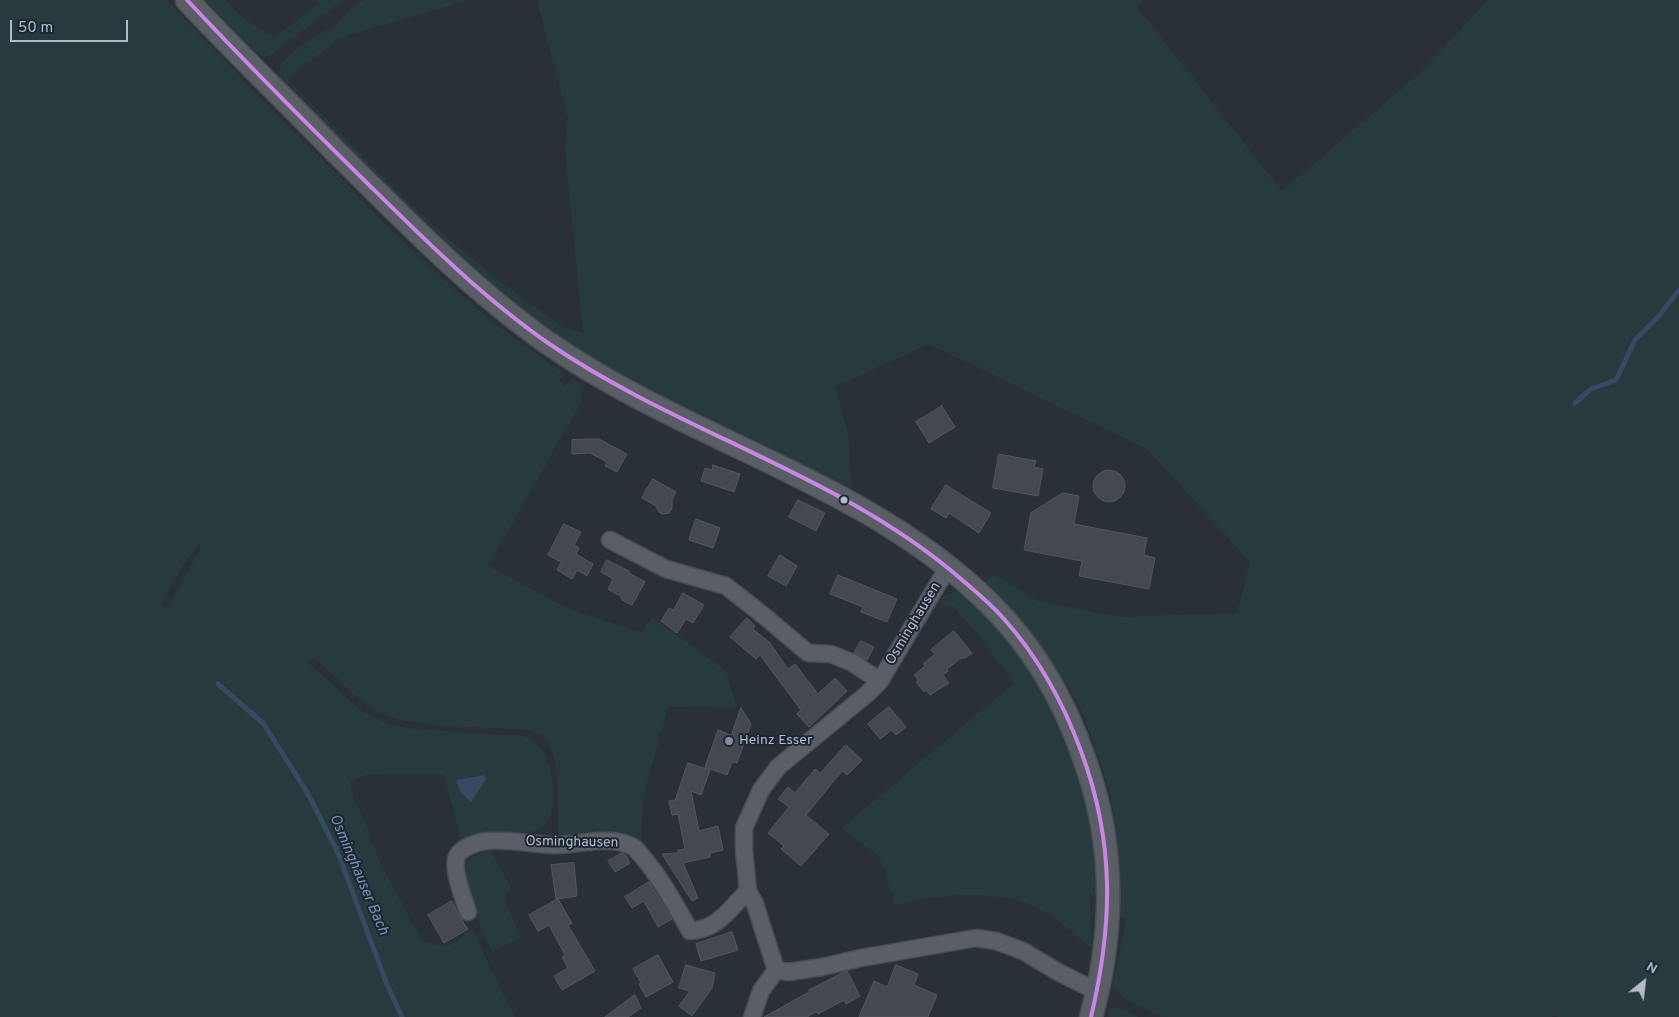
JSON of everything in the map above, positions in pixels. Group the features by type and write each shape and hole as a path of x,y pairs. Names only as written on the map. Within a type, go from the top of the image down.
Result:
{"main road":[{"path":"187,0 446,261 494,303 535,334 579,364 634,396 861,508 907,537 949,568 989,603 1036,660 1048,679 1066,713 1097,796 1105,836 1109,912 1103,964 1091,1017"}],"street":[{"name":"Osminghausen","path":"610,540 666,569 726,586 808,653 831,654 853,663 880,681"},
{"name":"Osminghausen","path":"776,970 755,904 748,891 744,828 761,790 778,767 867,694 880,681 949,568"},
{"name":"Osminghausen","path":"468,912 456,872 456,859 463,850 486,841 558,845 610,841 630,845 635,848 660,878 681,912 690,931 702,930 719,921 748,891"},
{"path":"752,1017 761,991 776,970 789,972 822,967 861,958 976,938 996,941 1023,951 1058,972 1098,992"}],"green space":[{"path":"0,0 167,0 256,93 445,281 498,326 563,373 559,381 565,386 572,378 583,385 580,391 582,401 488,566 569,609 642,633 652,617 726,671 737,708 668,707 643,797 641,847 560,837 558,832 558,782 554,757 549,746 539,734 522,729 446,726 389,717 376,711 360,699 315,658 307,662 363,712 385,723 428,730 522,736 538,746 548,760 553,797 551,814 542,827 531,832 505,833 447,851 461,840 444,775 369,774 350,782 354,801 362,813 380,863 420,937 425,942 447,947 473,929 515,1017 0,1017","holes":["200,544 200,552 192,563 166,610 161,604 184,564"]},
{"path":"200,0 226,0 248,21 275,37 318,4 317,0 344,0 269,56 261,56 250,52"},
{"path":"366,0 469,0 342,37 287,79 440,232 502,283 564,328 583,333 565,147 568,119 537,0 1146,0 1137,7 1282,191 1420,73 1488,0 1679,0 1679,1017 1558,1017 1553,1015 1552,1017 1161,1017 1124,998 1112,987 1126,920 1117,913 1111,795 1100,760 1082,710 1059,673 1025,627 982,583 995,575 1038,601 1120,617 1237,613 1250,562 1147,449 929,344 835,387 848,432 852,495 711,425 570,348 459,260 283,86 279,69 285,60 312,38 335,25 357,4"},
{"path":"960,592 976,601 1029,665 1081,767 1097,861 1099,900 1089,893 1093,948 1047,913 1012,899 993,896 952,896 895,905 880,857 842,828 1014,683 979,636 953,606 946,606 940,601 948,594"},
{"path":"489,849 511,886 505,903 521,937 492,952 471,908 460,863"},
{"path":"1110,1008 1120,1008 1139,1017 1108,1017"}],"water":[{"path":"484,775 487,778 471,802 460,792 456,780"}],"building":[{"path":"942,406 955,427 929,443 916,422"},
{"path":"599,439 627,454 617,472 605,466 607,462 590,453 572,454 572,440"},
{"path":"999,454 1036,461 1034,467 1043,469 1038,496 993,488"},
{"path":"713,465 740,474 734,492 701,481 705,468 712,470"},
{"path":"1109,470 1120,475 1125,486 1120,497 1109,502 1098,497 1093,486 1098,475"},
{"path":"653,479 676,492 672,500 672,509 669,513 662,514 656,506 642,498"},
{"path":"946,485 991,513 979,533 949,513 946,518 931,509"},
{"path":"1063,493 1079,496 1074,524 1147,538 1144,555 1155,558 1149,589 1079,576 1082,561 1024,550 1031,513"},
{"path":"798,500 825,513 816,531 789,517"},
{"path":"696,519 720,528 713,548 689,540"},
{"path":"564,524 581,532 574,545 579,548 576,554 593,564 587,576 577,570 572,579 557,570 561,562 548,555"},
{"path":"780,555 797,566 786,586 768,576"},
{"path":"607,560 629,571 629,573 645,582 632,605 608,589 613,579 601,572"},
{"path":"838,575 897,599 887,622 861,612 863,607 830,594"},
{"path":"683,593 704,605 693,623 686,619 677,633 661,621 669,608 673,610"},
{"path":"747,618 755,626 753,629 769,642 788,669 795,664 818,694 835,678 847,691 809,727 797,714 801,710 760,655 756,659 730,637"},
{"path":"954,631 972,653 965,658 961,658 947,669 948,671 943,675 949,683 930,695 926,690 924,692 916,682 918,680 914,675 935,654 931,650"},
{"path":"861,641 874,647 867,660 854,653"},
{"path":"889,707 906,727 896,735 892,730 880,739 868,724"},
{"name":"Heinz Esser","path":"741,708 751,724 737,763 732,762 727,775 705,767 718,730 731,735"},
{"path":"846,745 862,760 847,775 842,771 806,815 829,834 801,866 781,849 784,846 768,833 789,807 778,799 788,787 795,793 815,769 820,773"},
{"path":"688,763 710,770 701,795 691,791 699,831 718,826 723,850 710,853 710,857 683,863 698,898 692,901 662,854 678,853 678,850 685,849 678,814 672,815 669,801 675,800"},
{"path":"622,853 626,855 630,863 615,872 608,861"},
{"path":"574,863 577,896 556,899 551,865"},
{"path":"649,882 672,919 658,927 644,901 632,908 625,897"},
{"path":"558,899 572,923 568,925 595,971 562,990 554,976 568,968 562,957 565,955 549,925 538,931 529,915"},
{"path":"452,901 468,929 444,943 428,915"},
{"path":"732,932 738,950 701,961 696,944"},
{"path":"658,955 673,982 646,997 633,969"},
{"path":"686,965 715,973 712,988 692,1016 679,1006 690,991 679,988"},
{"path":"896,965 918,974 914,985 937,995 928,1017 859,1017 874,981 887,987"},
{"path":"847,971 860,996 846,1004 844,1000 818,1014 816,1012 807,1017 764,1017 809,992 809,990"},
{"path":"635,995 641,1008 628,1017 605,1017"}],"waterway":[{"path":"1575,403 1591,389 1616,380 1635,340 1659,316 1679,290"},
{"name":"Osminghauser Bach","path":"218,684 263,723 307,792 338,853 386,982 402,1017"}],"transit line":[{"path":"187,0 276,92 410,225 454,267 524,325 598,375 864,510 914,542 961,579 1004,619 1039,665 1058,698 1081,751 1100,818 1107,883 1106,916 1104,949 1091,1017"}],"place":[{"name":"Heinz Esser","path":"729,741"}]}
